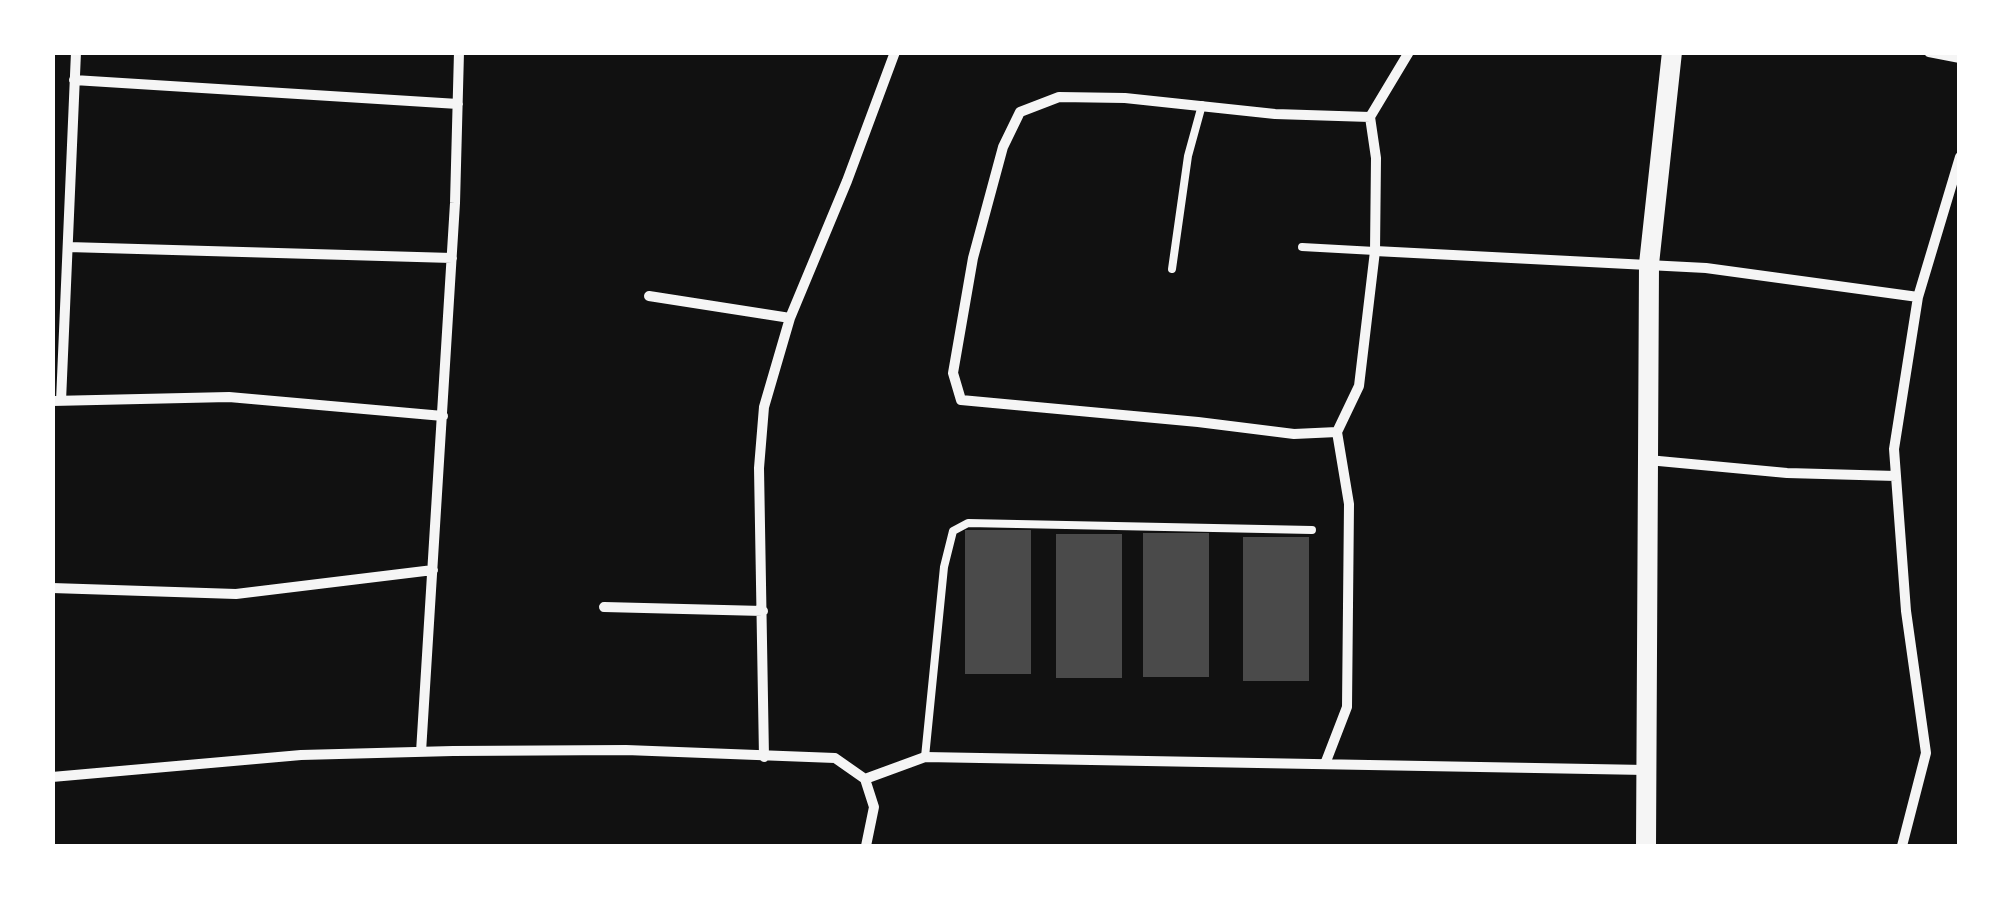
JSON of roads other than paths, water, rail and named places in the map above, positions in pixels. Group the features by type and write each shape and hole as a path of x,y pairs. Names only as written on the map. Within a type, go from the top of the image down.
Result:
{"main road":[{"path":"1646,846 1650,264 1672,52"}],"street":[{"path":"76,52 57,402 228,397 443,416"},
{"path":"421,752 452,258 459,52"},
{"path":"764,757 759,468 764,407 790,318 848,181 894,52"},
{"path":"1324,764 1347,707 1350,504 1337,432 1359,386 1375,250 1376,158 1370,117 1410,52"},
{"path":"1930,52 1960,58"},
{"path":"74,80 458,104"},
{"path":"1337,432 1294,434 961,400 954,372 973,258 1003,147 1020,112 1058,97 1124,98 1275,114 1370,117"},
{"path":"1902,846 1926,752 1906,611 1894,449 1918,297 1960,157"},
{"path":"68,246 452,258"},
{"path":"1375,250 1706,268 1918,297"},
{"path":"649,296 790,318"},
{"path":"1648,460 1787,473 1896,476"},
{"path":"52,588 236,594 433,570"},
{"path":"604,607 763,611"},
{"path":"52,777 301,755 421,752 626,750 835,758 865,778 874,806 866,846"},
{"path":"865,778 924,757 1647,770"}],"lane":[{"path":"1172,269 1188,156 1202,105"},
{"path":"1302,247 1375,250"},
{"path":"924,757 944,568 953,531 968,523 1312,530"}]}
